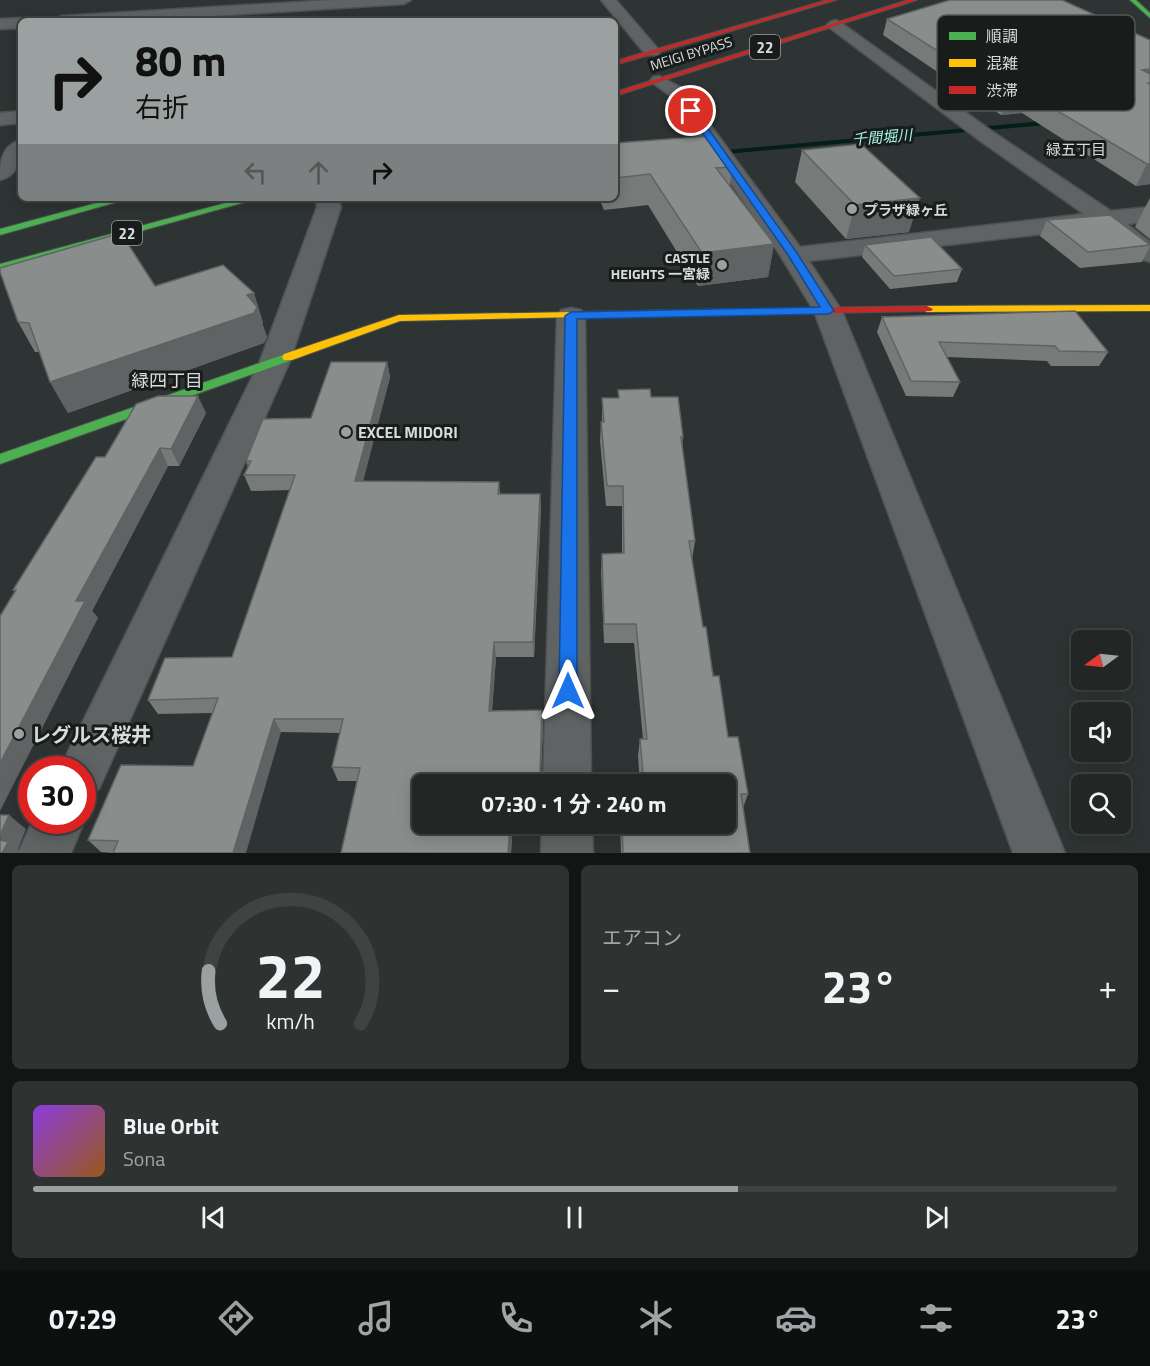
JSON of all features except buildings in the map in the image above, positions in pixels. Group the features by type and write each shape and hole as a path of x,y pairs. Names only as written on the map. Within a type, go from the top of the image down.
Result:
{"main road":[{"name":"MEIGI BYPASS","path":"618,93 914,0"},
{"path":"1133,0 1150,15"},
{"name":"MEIGI BYPASS","path":"618,62 837,4"},
{"path":"618,74 784,26 837,4"},
{"name":"22","path":"0,232 116,201"},
{"path":"107,204 124,201"},
{"name":"22","path":"0,267 244,201"},
{"path":"0,459 399,318 1027,307 1150,308"}],"street":[{"path":"122,18 135,0"},
{"path":"608,0 652,52"},
{"path":"140,18 402,4"},
{"path":"0,24 18,23"},
{"path":"835,25 937,100"},
{"path":"658,81 678,93 793,255 828,311 1040,853"},
{"path":"952,111 1106,219 1150,254"},
{"path":"0,119 18,117"},
{"path":"0,173 18,150"},
{"path":"90,756 275,361 329,207 328,201"},
{"path":"793,255 1150,214"},
{"path":"567,774 571,316"},
{"path":"44,853 53,834"},
{"path":"567,834 567,853"}],"waterway":[{"name":"千間堀川","path":"715,153 1053,122"}],"traffic: fast":[{"path":"1133,0 1150,16"},
{"path":"0,232 115,201"},
{"path":"0,267 244,201"},
{"path":"0,459 288,357"}],"traffic: slow":[{"path":"927,309 1150,308"},
{"path":"288,357 399,318 574,315"}],"traffic: jam":[{"path":"618,62 833,0"},
{"path":"618,93 914,0"},
{"path":"574,315 927,309"}],"place":[{"name":"プラザ緑ヶ丘","path":"852,209"},
{"name":"CASTLE HEIGHTS 一宮緑","path":"722,265"},
{"name":"EXCEL MIDORI","path":"346,432"},
{"name":"レグルス桜井","path":"19,734"}],"district":[{"name":"緑五丁目","path":"1076,149"},
{"name":"緑四丁目","path":"167,380"}],"route":[{"path":"568,691 571,316 828,311 793,255 691,111"}]}
